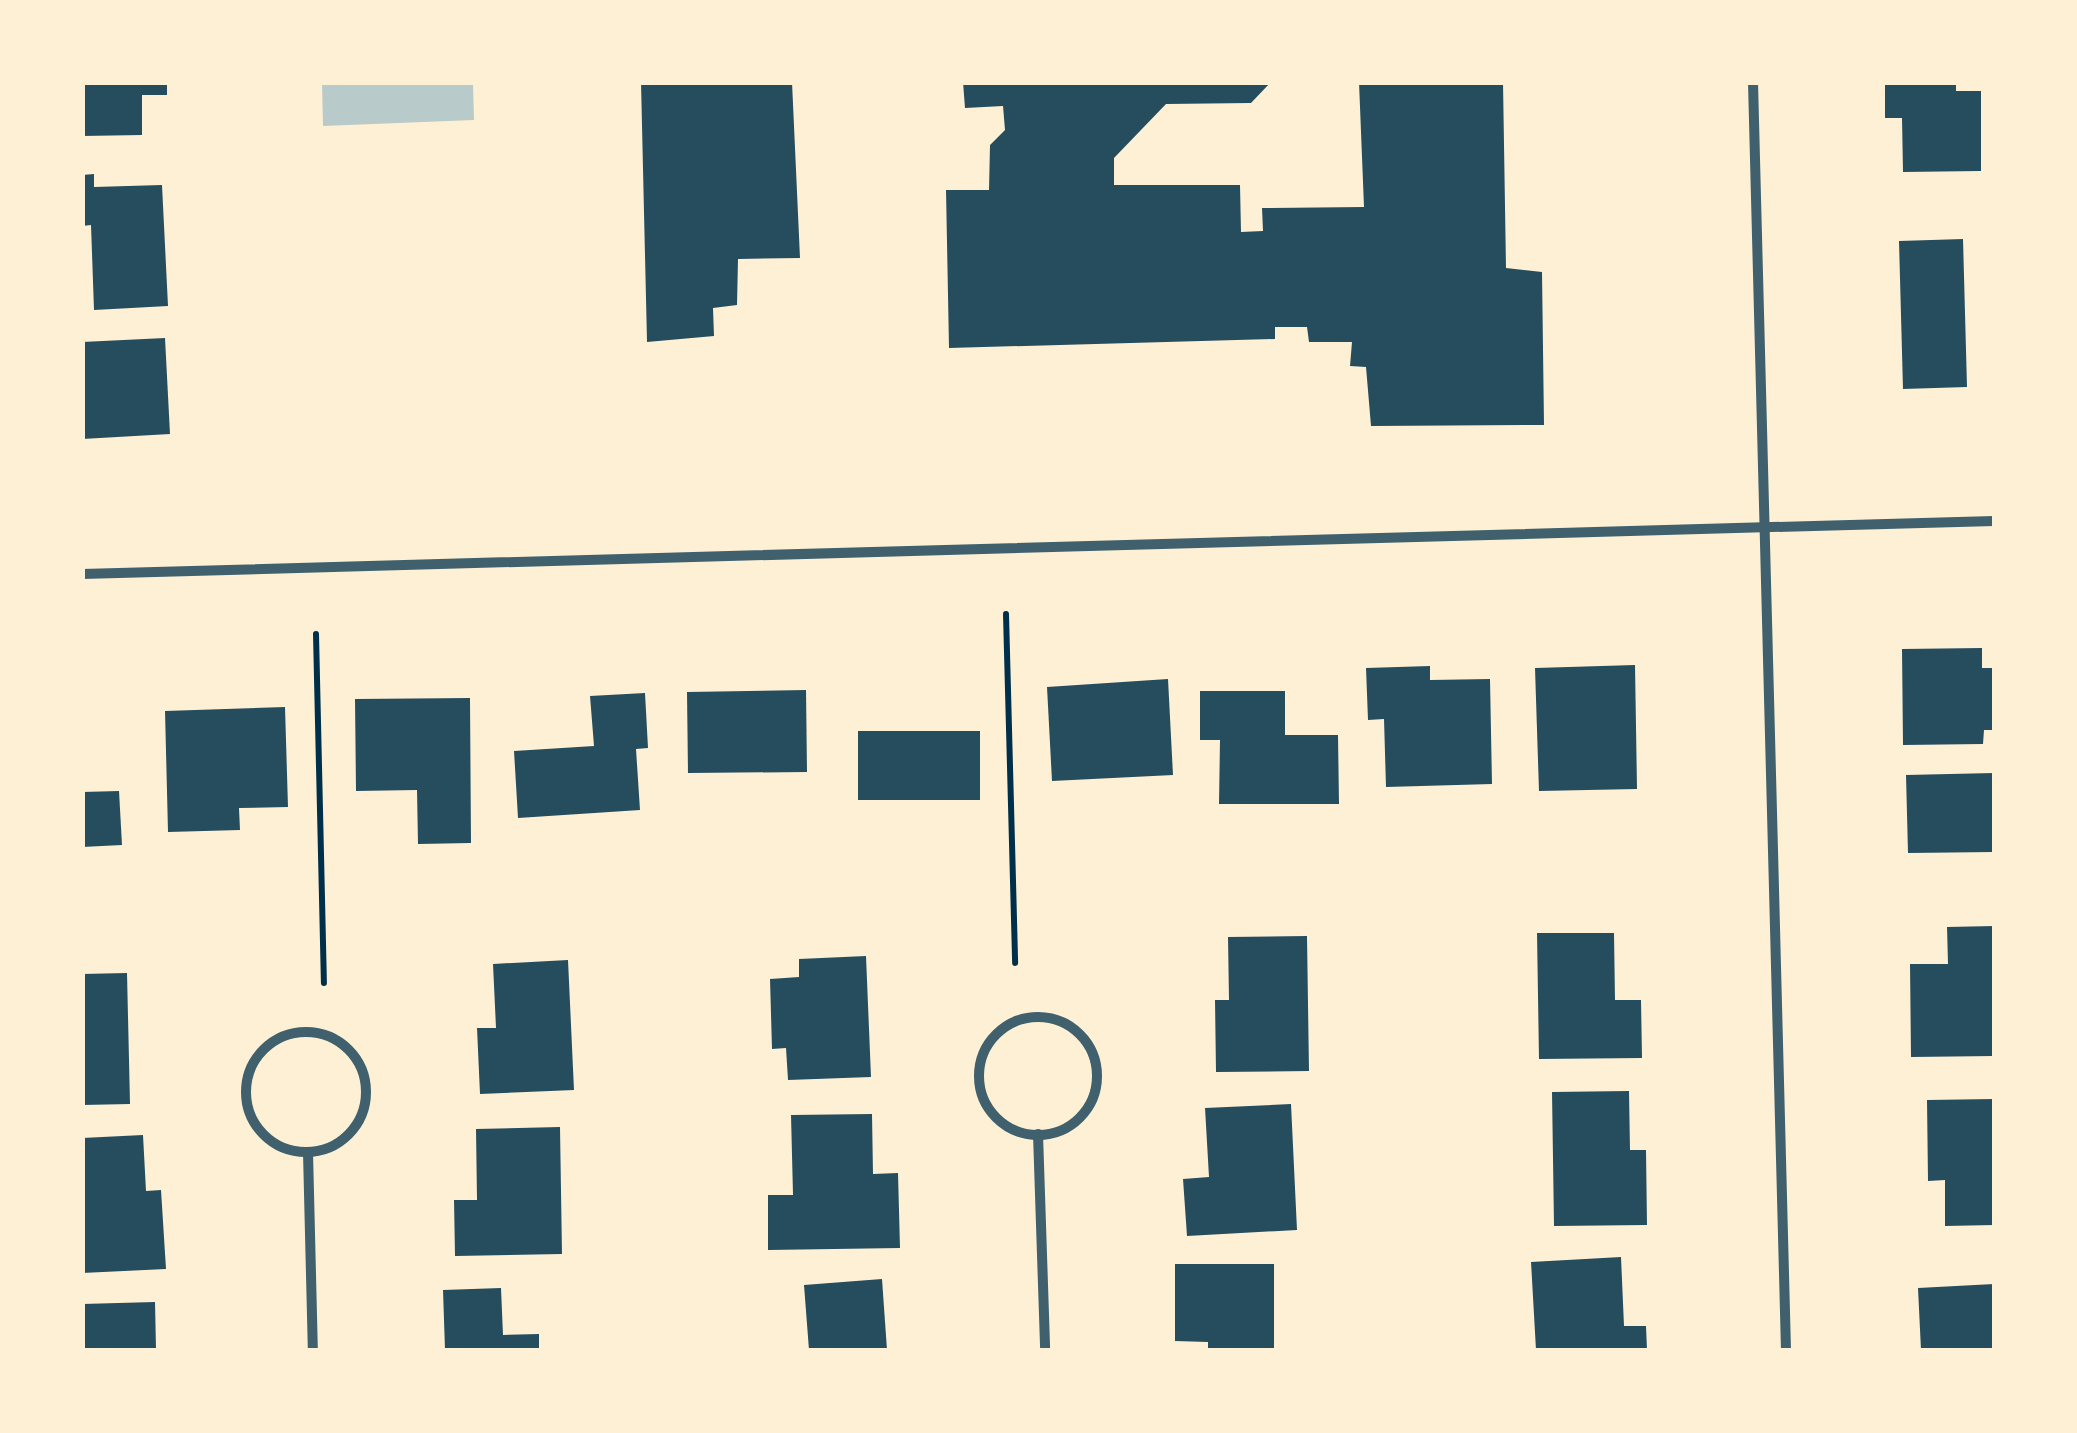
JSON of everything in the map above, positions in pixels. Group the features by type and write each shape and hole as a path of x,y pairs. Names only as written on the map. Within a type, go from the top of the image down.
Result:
{"street":[{"path":"1753,82 1786,1350"},
{"path":"82,574 1764,532 1994,521"},
{"path":"1034,1016 1074,1028 1088,1043 1097,1074 1086,1110 1072,1124 1038,1134 1003,1123 989,1108 979,1070 993,1037 1034,1016"},
{"path":"298,1032 336,1039 361,1068 366,1086 357,1124 344,1138 308,1152 270,1140 247,1108 248,1077 262,1050 298,1032"},
{"path":"1038,1134 1045,1350"},
{"path":"308,1152 314,1350"}],"path":[{"path":"1006,614 1015,963"},
{"path":"316,634 324,984"}],"shaded area":[{"path":"322,83 473,83 474,120 323,126"}],"building":[{"path":"82,82 167,82 167,95 142,95 142,135 82,136"},
{"path":"641,82 792,82 800,258 738,259 737,305 713,308 714,336 647,342"},
{"path":"963,82 1271,82 1251,103 1166,104 1114,158 1114,185 1240,185 1241,232 1263,231 1262,208 1364,207 1359,82 1503,82 1506,268 1542,272 1544,425 1371,426 1366,367 1350,366 1352,342 1309,342 1307,327 1275,327 1275,339 949,348 946,190 989,190 990,145 1005,130 1003,106 965,108"},
{"path":"1885,82 1956,82 1956,91 1981,91 1981,171 1903,172 1902,118 1885,118"},
{"path":"94,174 94,187 162,185 168,306 94,310 91,225 82,226 82,175"},
{"path":"1963,239 1967,387 1903,389 1899,241"},
{"path":"165,338 170,434 82,439 82,342"},
{"path":"1982,648 1982,668 1994,668 1994,730 1984,730 1983,744 1903,745 1902,649"},
{"path":"1635,665 1637,789 1539,791 1535,668"},
{"path":"1430,666 1430,680 1490,679 1492,784 1386,787 1384,719 1368,720 1366,668"},
{"path":"1168,679 1173,775 1052,781 1047,687"},
{"path":"806,690 807,772 688,773 687,692"},
{"path":"1200,691 1285,691 1285,735 1338,735 1339,804 1219,804 1220,740 1200,740"},
{"path":"645,693 648,748 636,749 640,810 518,818 514,751 594,746 590,696"},
{"path":"470,698 471,843 418,844 417,790 356,791 355,699"},
{"path":"285,707 288,807 239,808 240,830 168,832 165,711"},
{"path":"858,731 980,731 980,800 858,800"},
{"path":"1994,773 1994,852 1908,853 1906,775"},
{"path":"119,791 122,845 82,847 82,792"},
{"path":"1994,926 1994,1056 1911,1057 1910,964 1948,964 1947,927"},
{"path":"1537,933 1614,933 1615,1000 1641,1000 1642,1058 1539,1059"},
{"path":"1307,936 1309,1071 1216,1072 1215,1000 1229,1000 1228,937"},
{"path":"866,956 871,1077 788,1080 786,1048 772,1049 770,979 799,977 799,959"},
{"path":"568,960 574,1090 480,1094 477,1028 496,1028 493,964"},
{"path":"127,973 130,1104 82,1105 82,974"},
{"path":"1629,1091 1630,1150 1646,1150 1647,1225 1554,1226 1552,1092"},
{"path":"1994,1099 1994,1225 1945,1226 1945,1180 1928,1181 1927,1100"},
{"path":"1291,1104 1297,1230 1187,1236 1183,1179 1209,1177 1205,1108"},
{"path":"872,1114 873,1174 898,1173 900,1248 768,1250 768,1195 793,1195 791,1115"},
{"path":"560,1127 562,1254 455,1256 454,1200 477,1200 476,1129"},
{"path":"143,1135 146,1191 161,1190 166,1269 82,1273 82,1138"},
{"path":"1621,1257 1624,1326 1646,1326 1647,1350 1536,1350 1531,1262"},
{"path":"1175,1264 1274,1264 1274,1350 1208,1350 1208,1342 1175,1341"},
{"path":"882,1279 887,1350 809,1350 804,1285"},
{"path":"1994,1284 1994,1350 1921,1350 1918,1288"},
{"path":"501,1288 503,1335 539,1334 539,1350 445,1350 443,1290"},
{"path":"155,1302 156,1350 82,1350 82,1304"}]}
